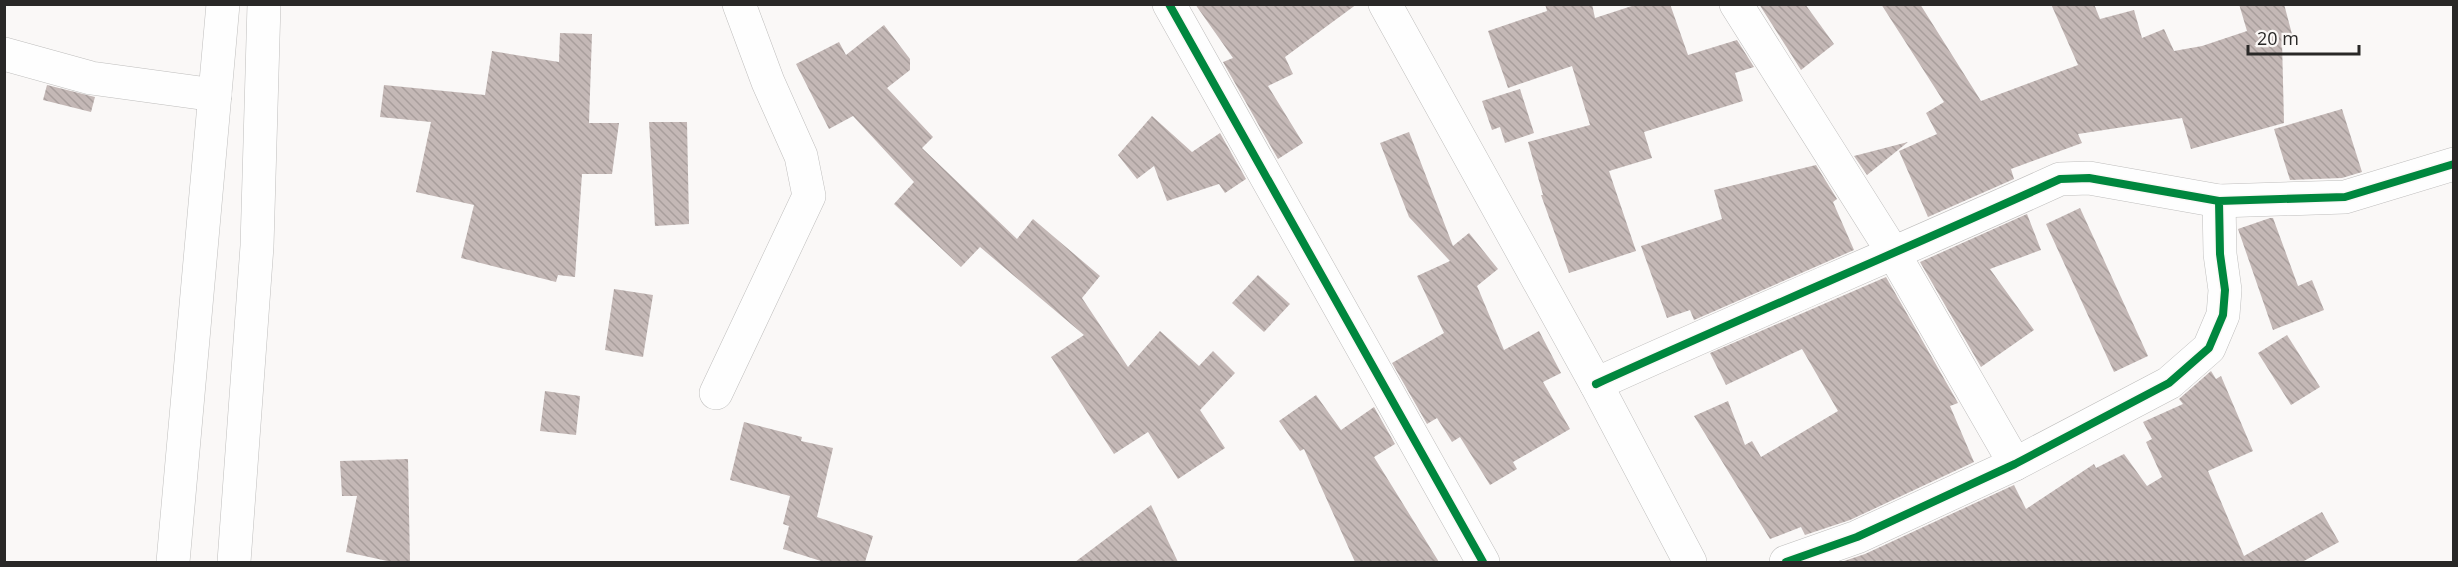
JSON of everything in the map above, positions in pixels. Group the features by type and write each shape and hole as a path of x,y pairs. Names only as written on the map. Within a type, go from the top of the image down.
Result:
{"street":[{"path":"173,562 223,4"},
{"path":"234,562 257,246 264,4"},
{"path":"716,393 809,196 801,156 768,82 739,4"},
{"path":"1168,4 1483,562"},
{"path":"1384,4 1596,384 1690,562"},
{"path":"1737,4 1894,254 2015,464"},
{"path":"4,54 91,78 215,94"},
{"path":"1596,384 1754,312 1894,254 2060,179 2089,178 2219,201 2344,197 2454,164"},
{"path":"1786,562 1857,537 2015,464 2169,383 2209,348 2223,315 2225,290 2220,254 2219,201"}],"building":[{"path":"1195,4 1357,4 1285,57 1293,74 1268,86 1303,143 1278,159 1223,62 1233,58"},
{"path":"1545,4 1592,4 1595,18 1638,4 1670,4 1688,55 1737,40 1754,67 1735,73 1743,101 1644,132 1652,158 1609,171 1636,251 1569,273 1541,195 1543,195 1528,142 1590,125 1572,66 1508,88 1488,31 1547,11"},
{"path":"1759,4 1805,4 1834,44 1801,70"},
{"path":"1881,4 1920,4 1981,101 2078,65 2051,4 2094,4 2100,19 2134,10 2142,38 2164,29 2174,51 2202,46 2247,31 2239,4 2284,4 2293,38 2282,41 2284,123 2191,149 2182,118 2078,134 2082,143 2011,169 2014,179 1928,217 1899,151 1937,134 1926,113 1944,102"},
{"path":"884,25 910,59 910,70 887,88 933,137 922,148 1017,239 1033,219 1100,276 1082,298 1128,367 1160,331 1199,366 1213,351 1235,373 1200,410 1225,448 1178,479 1148,432 1114,454 1051,357 1084,335 980,247 961,267 894,204 914,182 853,116 829,129 796,64 839,42 846,55"},
{"path":"560,33 592,34 589,123 619,123 612,174 582,174 575,277 558,275 556,282 461,258 474,205 416,192 431,122 380,117 384,85 485,95 492,51 559,62"},
{"path":"47,85 95,97 91,112 43,100"},
{"path":"1520,89 1534,133 1505,143 1500,127 1492,130 1482,101"},
{"path":"2342,109 2362,172 2342,178 2290,180 2274,129"},
{"path":"1152,116 1192,152 1220,133 1246,179 1225,193 1219,184 1167,201 1154,166 1137,179 1118,155"},
{"path":"649,122 687,122 689,224 655,226"},
{"path":"1409,132 1453,246 1469,233 1498,269 1477,286 1504,350 1539,331 1561,373 1543,382 1570,429 1513,462 1517,469 1490,485 1460,437 1452,442 1437,418 1427,424 1392,363 1444,333 1417,276 1450,261 1409,217 1380,143"},
{"path":"1908,142 1867,175 1854,156"},
{"path":"1816,165 1837,199 1833,202 1854,250 1694,320 1690,310 1667,318 1641,246 1722,219 1714,190"},
{"path":"2080,208 2148,356 2114,372 2046,224"},
{"path":"2027,214 2041,250 1990,269 2034,330 1981,367 1920,262"},
{"path":"2273,218 2298,286 2312,280 2324,310 2273,330 2238,229"},
{"path":"1258,275 1290,304 1264,332 1232,303"},
{"path":"1886,277 1958,403 1950,406 1974,462 1850,520 1805,535 1801,527 1770,539 1694,416 1728,401 1745,445 1752,441 1761,457 1838,411 1802,349 1726,385 1710,353"},
{"path":"614,289 653,295 643,357 605,350"},
{"path":"2287,335 2320,387 2291,405 2258,353"},
{"path":"2211,371 2216,379 2221,376 2253,451 2208,471 2244,556 2322,512 2339,542 2302,562 1841,562 1865,554 2014,485 2026,509 2094,464 2096,468 2124,454 2147,486 2162,477 2146,442 2152,439 2143,422 2183,404 2179,399"},
{"path":"545,391 580,396 576,435 540,431"},
{"path":"1316,395 1341,430 1374,407 1395,444 1374,457 1439,562 1355,562 1304,449 1300,451 1279,421"},
{"path":"744,422 802,437 801,441 833,448 817,517 873,536 865,562 824,562 783,549 789,526 783,524 790,496 730,480"},
{"path":"408,459 410,562 392,562 346,552 357,496 342,496 340,461"},
{"path":"1151,505 1178,562 1075,562"}],"cycle path":[{"path":"1169,4 1483,562"},
{"path":"1786,562 1857,537 2015,464 2169,383 2209,348 2223,315 2225,290 2220,254 2219,201 2345,197 2454,164"},
{"path":"1596,384 2060,179 2089,178 2219,201"}]}
